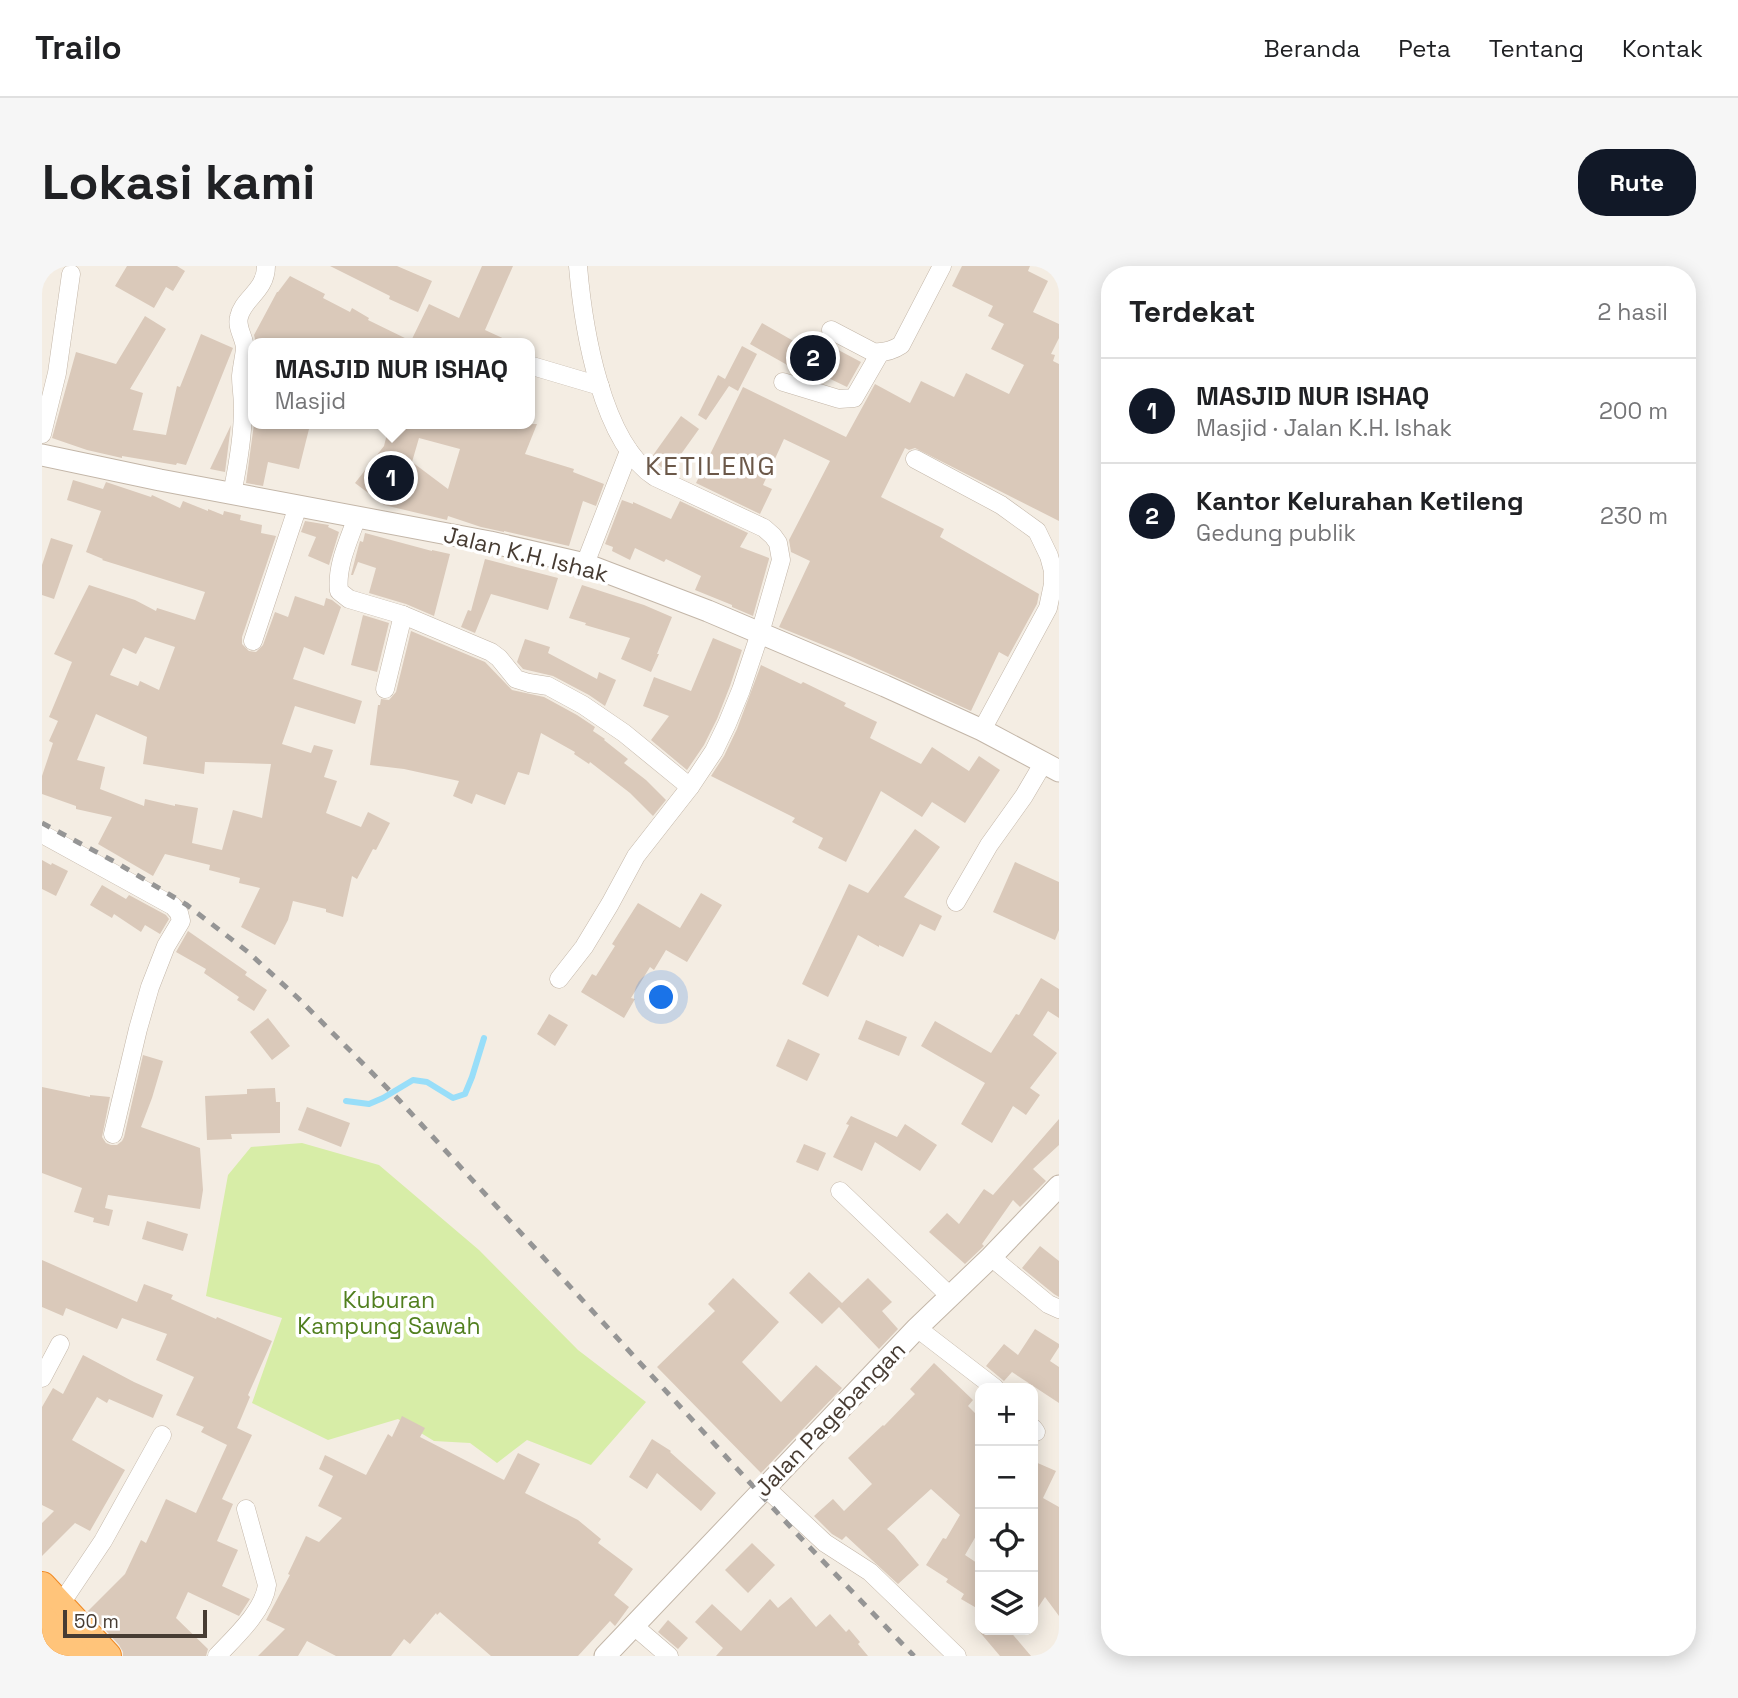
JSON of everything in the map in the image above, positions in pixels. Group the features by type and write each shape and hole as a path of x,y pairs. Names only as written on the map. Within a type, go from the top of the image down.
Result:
{"highway":[{"path":"48,1616 76,1656"},
{"path":"48,1616 107,1656"}],"street":[{"path":"232,494 241,444 243,405 241,385 244,341 239,327 239,316 259,288 266,273 266,266"},
{"path":"559,979 584,947 636,856 714,751 741,690 781,559 778,543 764,528 655,477 643,469 629,451 615,427 600,386 582,309 578,266"},
{"path":"831,330 873,352 892,351 901,345 942,266"},
{"path":"42,434 57,373 71,274"},
{"path":"783,382 839,399 854,398 880,353"},
{"path":"535,367 600,386"},
{"path":"585,564 629,451"},
{"name":"Jalan K.H. Ishak","path":"43,459 503,545 585,564 660,592 885,686 982,730 1052,766"},
{"path":"915,459 1001,505 1037,531 1053,571 1048,608 982,730"},
{"path":"253,641 298,506"},
{"path":"357,517 340,570 339,591 349,599 403,615 491,652 516,679 548,686 583,705 635,741 690,786"},
{"path":"385,689 403,615"},
{"path":"956,902 989,845 1024,796 1052,766"},
{"path":"42,834 173,906 181,921 166,946 150,987 113,1134"},
{"name":"Jalan Pagebangan","path":"605,1656 917,1328 991,1257 1059,1186"},
{"path":"840,1191 950,1296"},
{"path":"991,1257 1048,1304 1059,1309"},
{"path":"917,1328 988,1383"},
{"path":"42,1378 60,1344"},
{"path":"48,1616 103,1541 162,1435"},
{"path":"765,1487 825,1542 870,1572 957,1656"},
{"path":"217,1656 249,1621 266,1592 267,1585 246,1509"},
{"path":"634,1626 669,1656"}],"green space":[{"name":"Kuburan Kampung Sawah","path":"302,1143 379,1165 479,1250 578,1350 646,1402 591,1465 527,1440 497,1463 470,1443 434,1441 398,1419 328,1440 252,1403 282,1318 206,1296 228,1175 251,1147"}],"building":[{"path":"127,266 177,266 185,271 173,291 166,287 154,308 115,286"},
{"path":"330,266 397,266 432,281 418,312"},
{"path":"482,266 513,266 485,330 502,338 412,338 429,304 459,318"},
{"path":"962,266 1030,266 1028,271 1048,281 1033,312 1059,324 1059,338 1051,354 1055,355 1053,361 1059,364 1059,521 915,448 905,448 881,497 944,529 940,537 1039,594 1037,604 1008,657 999,652 971,711 779,627 810,561 791,552 789,540 830,461 784,439 763,485 772,489 760,514 696,483 743,387 846,437 875,384 910,403 921,381 954,397 966,373 1009,394 1024,365 991,349 1004,324 988,316 993,306 952,286"},
{"path":"290,276 325,294 323,298 350,312 352,308 369,318 368,320 405,338 255,338 254,335 277,292"},
{"path":"145,316 166,329 130,389 143,393 133,430 166,435 177,386 180,387 201,334 233,348 186,465 122,458 52,438 76,352 116,364"},
{"path":"762,323 804,347 810,335 861,362 847,387 820,374 817,380 812,379 750,344"},
{"path":"742,346 757,354 738,391 729,386 706,420 698,415 718,375 725,379"},
{"path":"681,416 699,429 669,471 651,458"},
{"path":"231,425 225,472 210,469"},
{"path":"253,429 309,429 299,469 268,462 263,486 246,483"},
{"path":"386,429 535,429 525,454 574,469 573,472 604,484 596,506 583,501 569,546 481,527 448,516 447,520 384,505 355,483 384,446 388,430","holes":["419,438 460,449 448,489 412,462"]},
{"path":"73,480 103,489 106,482 151,497 152,495 180,508 183,501 223,515 224,511 241,515 240,520 262,525 261,533 276,536 242,637 242,644 249,651 256,652 263,645 275,612 288,617 295,596 324,606 326,598 341,607 324,655 304,647 293,679 362,701 355,724 295,706 282,744 311,753 314,745 333,750 324,777 337,781 326,813 361,827 368,812 390,823 357,879 352,876 343,917 326,912 326,909 293,901 288,920 275,945 241,927 260,888 239,883 240,878 209,870 210,865 165,854 153,876 98,844 112,817 76,809 76,806 42,794 42,776 53,743 49,741 58,721 49,717 72,662 54,654 89,585 135,600 156,611 157,608 195,620 205,592 102,560 86,552 101,511 67,500","holes":["145,637 175,647 159,690 140,681 138,686 110,675 123,648 136,654","96,714 147,737 143,764 204,774 205,762 271,764 262,818 233,810 222,850 192,843 198,808 145,799 144,806 100,789 105,767 77,760"]},
{"path":"622,500 633,502 671,519 680,501 748,533 740,547 769,558 753,616 695,590 701,576 666,559 664,562 635,548 630,560 612,551 613,547 605,544"},
{"path":"305,521 329,525 328,527 339,532 329,565 308,556 316,537 301,532"},
{"path":"365,533 450,554 434,616 369,593 376,568 358,562 351,575 360,541 363,542"},
{"path":"51,538 73,545 54,599 42,595 42,565"},
{"path":"485,559 558,578 548,610 491,594 475,633 461,627 468,610 471,611"},
{"path":"582,585 672,617 651,672 621,659 630,638 569,618"},
{"path":"363,615 389,623 377,672 351,665"},
{"path":"411,631 485,662 512,690 544,697 577,715 595,727 593,731 628,759 624,763 666,800 653,816 630,793 590,762 589,764 574,754 575,752 541,733 529,775 518,772 505,805 476,794 472,804 453,796 459,781 370,765 378,705 381,699 389,700 396,692"},
{"path":"713,638 742,650 717,719 687,770 651,740 669,716 643,706 654,677 691,691"},
{"path":"525,639 550,647 548,653 597,679 599,672 616,680 605,706 553,676 523,669 517,662"},
{"path":"761,665 846,703 844,706 877,722 870,738 921,764 932,747 969,771 979,756 1000,770 965,823 932,802 922,817 881,791 846,862 818,848 823,838 792,822 795,818 711,776 737,729"},
{"path":"915,829 940,847 904,897 942,916 935,931 920,924 903,957 858,935 828,997 802,984 849,884 868,893"},
{"path":"42,860 68,871 56,896 42,889"},
{"path":"1015,862 1059,882 1059,930 1055,940 993,912"},
{"path":"102,885 126,899 129,895 166,915 169,919 160,934 145,925 141,932 114,914 112,918 90,905"},
{"path":"701,893 722,905 687,962 666,950 654,970 650,967 631,998 635,999 624,1018 581,992 592,974 596,976 638,903 680,928"},
{"path":"188,931 247,972 245,975 267,990 254,1011 204,973 206,969 176,952"},
{"path":"1041,978 1059,989 1059,1018 1048,1011 1033,1035 1057,1053 1030,1088 1040,1095 1026,1115 1013,1106 992,1143 961,1124 985,1083 921,1046 935,1021 991,1053 1016,1014 1019,1015"},
{"path":"549,1014 568,1025 555,1046 537,1034"},
{"path":"268,1018 290,1046 272,1060 250,1032"},
{"path":"866,1020 907,1037 899,1056 858,1039"},
{"path":"788,1039 820,1054 807,1081 776,1066"},
{"path":"143,1055 163,1061 141,1127 200,1148 203,1190 200,1209 108,1195 105,1208 113,1210 109,1226 93,1222 94,1218 74,1212 82,1188 42,1173 42,1087 90,1097 110,1097 102,1137 106,1143 117,1145 124,1137"},
{"path":"275,1088 276,1102 280,1102 280,1133 231,1134 232,1139 207,1140 205,1096 247,1094 247,1089"},
{"path":"307,1107 350,1123 341,1147 298,1130"},
{"path":"851,1116 897,1137 905,1124 937,1145 920,1171 875,1142 862,1171 833,1157"},
{"path":"1059,1119 1059,1145 1033,1169 1046,1181 1020,1207 1013,1200 982,1244 984,1246 965,1264 929,1232 947,1213 959,1224 984,1189 993,1195"},
{"path":"804,1144 826,1153 818,1171 796,1162"},
{"path":"147,1221 188,1234 183,1251 142,1239"},
{"path":"1040,1246 1059,1261 1059,1297 1022,1268"},
{"path":"42,1260 137,1302 144,1284 173,1295 171,1299 272,1341 248,1395 250,1397 237,1428 252,1435 222,1499 233,1504 217,1541 238,1550 222,1586 250,1599 239,1616 188,1592 176,1618 208,1649 206,1656 123,1656 119,1645 88,1611 125,1574 141,1540 146,1543 166,1499 196,1513 227,1445 201,1432 204,1427 176,1415 194,1377 156,1360 167,1334 122,1318 117,1329 66,1308 63,1316 42,1307"},
{"path":"809,1272 842,1303 868,1278 892,1302 882,1311 898,1329 879,1349 839,1307 822,1324 789,1293"},
{"path":"733,1278 779,1322 742,1362 781,1402 816,1365 842,1388 761,1473 657,1367 715,1311 708,1304"},
{"path":"1035,1329 1059,1344 1050,1361 1059,1367 1059,1403 1038,1389 1038,1383 1029,1383 1012,1372 1004,1381 986,1366 1004,1344 1018,1355"},
{"path":"83,1355 163,1395 153,1418 109,1399 107,1403 97,1397 72,1440 125,1470 90,1531 75,1523 42,1556 42,1523 54,1511 42,1505 42,1407 53,1388 63,1394"},
{"path":"934,1363 973,1400 968,1406 975,1413 975,1538 965,1555 975,1562 975,1607 961,1599 964,1594 946,1582 948,1579 926,1565 960,1515 931,1489 887,1529 919,1565 898,1584 846,1536 842,1540 832,1534 814,1516 833,1499 844,1511 872,1484 848,1458 915,1394 910,1389"},
{"path":"402,1416 425,1428 420,1437 504,1480 518,1453 540,1464 525,1493 578,1520 601,1539 598,1543 633,1569 614,1595 629,1607 615,1626 610,1621 578,1656 491,1656 440,1612 437,1615 436,1613 410,1644 404,1639 391,1656 336,1656 307,1641 298,1656 258,1656 285,1629 266,1620 290,1575 288,1574 306,1536 319,1542 342,1518 318,1506 333,1476 319,1469 325,1455 366,1475 388,1434 392,1437"},
{"path":"652,1439 671,1451 716,1493 701,1511 657,1473 647,1489 629,1477"},
{"path":"1038,1463 1056,1471 1043,1498 1059,1507 1059,1616 1045,1597 1038,1608"},
{"path":"752,1543 775,1565 748,1593 725,1570"},
{"path":"791,1597 816,1627 830,1614 846,1632 849,1629 868,1656 716,1656 723,1648 695,1622 712,1604 741,1631 770,1599 778,1608"},
{"path":"668,1620 688,1638 678,1649 658,1632"},
{"path":"982,1635 1013,1635 1031,1656 1000,1656"}],"waterway":[{"path":"346,1101 369,1104 413,1080 427,1082 453,1098 465,1094 484,1038"}],"railway":[{"path":"42,823 117,863 187,905 248,952 299,999 399,1100 796,1533 914,1656"}],"place":[{"name":"Kantor Kelurahan Ketileng","path":"813,358"},
{"name":"MASJID NUR ISHAQ","path":"391,478"}],"district":[{"name":"KETILENG","path":"711,466"}]}
